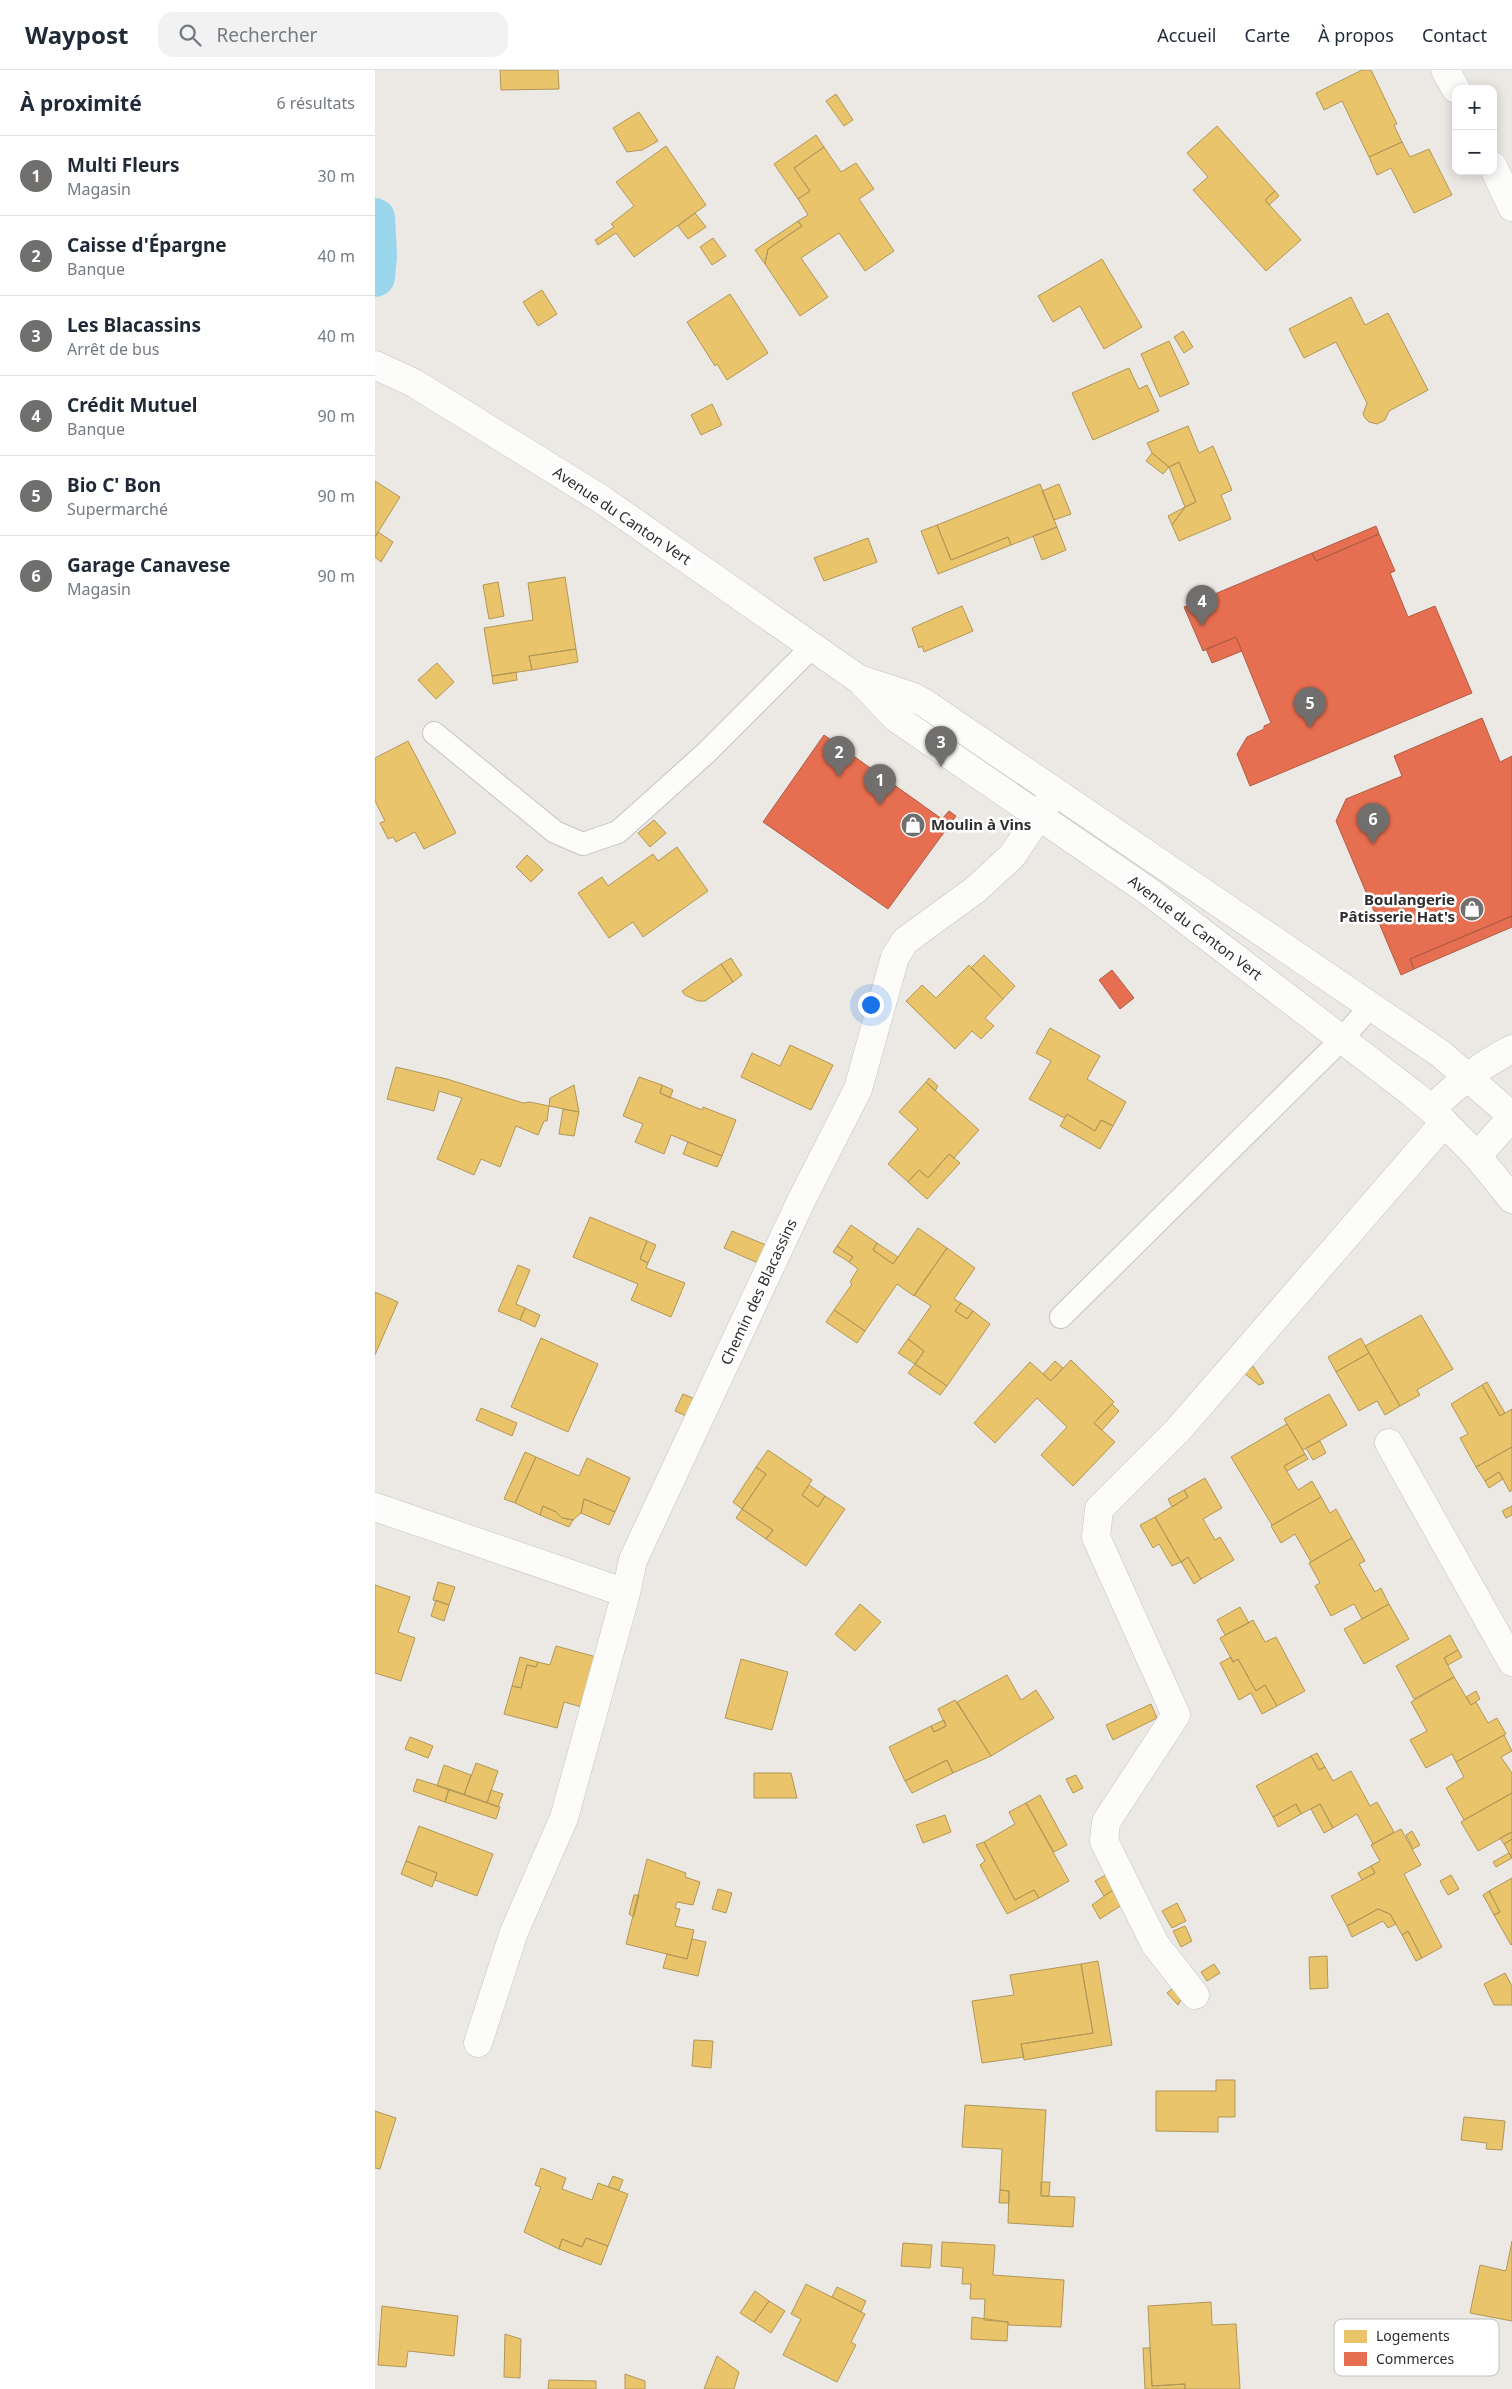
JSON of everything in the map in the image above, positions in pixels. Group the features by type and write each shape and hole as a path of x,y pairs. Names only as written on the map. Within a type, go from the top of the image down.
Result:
{"street":[{"path":"1445,70 1454,85"},
{"path":"1497,175 1512,207"},
{"name":"Avenue du Canton Vert","path":"375,365 414,383 601,499 860,680 896,718 1148,891 1437,1116 1477,1156 1512,1200"},
{"name":"Avenue du Canton Vert","path":"860,680 911,696 923,702 1441,1054 1512,1117"},
{"name":"Chemin des Blacassins","path":"478,2044 514,1932 564,1818 626,1593 633,1560 801,1201 858,1089 895,957 905,941 975,890 1012,856 1055,793"},
{"path":"1195,1995 1155,1944 1104,1841 1106,1822 1176,1715 1096,1537 1099,1509 1179,1430 1437,1116 1466,1076 1488,1061 1512,1049"},
{"path":"1477,1156 1512,1117"},
{"path":"1389,1443 1512,1662"},
{"path":"375,1507 626,1593"}],"lane":[{"path":"434,733 555,832 583,844 618,832 706,753 813,646"},
{"path":"1061,1317 1341,1040 1370,1007"}],"building: Logements":[{"path":"500,70 558,70 559,89 501,90"},
{"path":"1362,70 1371,70 1397,124 1394,125 1402,142 1369,157 1342,101 1324,110 1316,93"},
{"path":"836,94 853,120 844,126 826,101"},
{"path":"639,112 658,141 642,150 627,152 613,128"},
{"path":"1217,126 1275,191 1265,200 1301,240 1266,271 1193,190 1208,177 1187,153"},
{"path":"816,135 824,147 794,168 810,191 798,199 774,164"},
{"path":"1402,142 1410,157 1429,149 1452,195 1414,213 1391,168 1377,175 1369,157"},
{"path":"666,146 706,205 634,257 616,233 598,245 595,240 614,227 611,224 634,206 616,182"},
{"path":"824,147 841,172 856,163 874,189 859,199 894,251 865,271 839,233 801,258 828,297 800,316 765,264 768,249 802,226 798,221 808,215 798,199 810,191 794,168"},
{"path":"1275,191 1279,196 1269,205 1265,200"},
{"path":"695,213 706,227 688,239 678,226"},
{"path":"798,221 802,226 768,249 765,264 755,250"},
{"path":"713,238 726,256 712,265 700,247"},
{"path":"1102,259 1142,327 1104,349 1080,306 1053,322 1038,296"},
{"path":"542,290 557,314 538,326 523,302"},
{"path":"730,294 768,353 727,380 717,364 715,366 687,322"},
{"path":"1351,297 1365,325 1388,313 1428,390 1389,411 1385,420 1377,424 1369,422 1363,414 1367,403 1336,342 1304,358 1289,329"},
{"path":"1183,331 1193,347 1184,353 1174,337"},
{"path":"1169,341 1189,384 1160,397 1141,354"},
{"path":"1129,368 1139,389 1147,385 1159,411 1093,440 1072,393"},
{"path":"712,404 722,425 701,435 691,415"},
{"path":"1188,426 1199,453 1213,446 1232,490 1221,495 1231,519 1179,541 1172,525 1185,507 1196,502 1179,462 1169,467 1152,453 1147,443"},
{"path":"1152,453 1169,467 1163,474 1146,461"},
{"path":"1179,462 1196,502 1185,507 1169,467"},
{"path":"375,481 400,497 375,537"},
{"path":"1040,484 1057,527 1011,545 1008,537 951,560 937,525"},
{"path":"1059,484 1071,514 1054,520 1042,491"},
{"path":"1185,507 1172,525 1168,516"},
{"path":"937,525 951,560 1008,537 1011,545 938,574 921,531"},
{"path":"1057,527 1066,550 1042,560 1033,536"},
{"path":"378,532 393,542 381,562 375,557 375,538"},
{"path":"868,538 877,562 824,581 814,558"},
{"path":"565,577 576,649 529,656 532,670 492,676 484,628 533,620 528,583"},
{"path":"498,582 504,616 489,619 483,585"},
{"path":"962,606 973,631 924,652 922,646 919,648 912,628"},
{"path":"576,649 578,662 532,670 529,656"},
{"path":"437,663 454,682 436,699 418,680"},
{"path":"516,672 517,680 493,684 492,676"},
{"path":"408,741 456,833 424,849 415,832 396,842 393,837 388,839 380,823 385,821 375,801 375,758"},
{"path":"654,820 666,833 650,847 638,833"},
{"path":"677,847 708,891 643,937 633,922 609,938 578,893 602,877 608,886 653,854 658,861"},
{"path":"527,855 543,870 531,882 516,867"},
{"path":"984,955 1015,986 1003,999 971,968"},
{"path":"731,958 742,975 733,982 721,964"},
{"path":"721,964 733,982 705,1001 698,1001 685,995 682,991"},
{"path":"969,965 1003,999 985,1018 994,1026 981,1039 972,1031 955,1049 906,1001 922,985 936,998"},
{"path":"1050,1028 1100,1056 1087,1079 1126,1102 1113,1126 1101,1120 1095,1131 1067,1114 1064,1118 1029,1099 1051,1061 1036,1053"},
{"path":"790,1045 833,1065 811,1110 741,1077 752,1053 780,1066"},
{"path":"396,1067 447,1079 523,1103 530,1102 549,1106 547,1121 544,1121 538,1135 516,1126 500,1167 481,1159 474,1175 437,1159 462,1098 439,1091 434,1111 387,1099"},
{"path":"639,1077 662,1085 660,1093 702,1110 703,1107 736,1120 722,1156 671,1135 664,1154 635,1142 643,1124 623,1116"},
{"path":"929,1078 938,1086 935,1091 926,1082"},
{"path":"926,1082 979,1130 954,1158 949,1154 928,1178 919,1170 908,1182 888,1164 918,1129 899,1112"},
{"path":"574,1085 579,1112 549,1106 550,1098"},
{"path":"662,1085 673,1090 670,1098 660,1093"},
{"path":"563,1109 579,1112 574,1136 559,1134"},
{"path":"1067,1114 1095,1131 1101,1120 1113,1126 1100,1149 1060,1126"},
{"path":"688,1142 722,1156 717,1167 683,1154"},
{"path":"949,1154 960,1163 927,1199 908,1182 919,1170 928,1178"},
{"path":"590,1217 647,1241 640,1259 648,1263 646,1268 685,1283 671,1317 631,1300 638,1284 573,1257"},
{"path":"851,1225 877,1243 873,1250 893,1264 918,1228 947,1248 914,1296 897,1284 865,1331 834,1310 852,1284 850,1282 858,1269 849,1262 853,1257 837,1246"},
{"path":"732,1231 766,1245 758,1263 724,1248"},
{"path":"647,1241 656,1245 648,1263 640,1259"},
{"path":"877,1243 898,1257 893,1264 873,1250"},
{"path":"837,1246 853,1257 849,1262 833,1252"},
{"path":"947,1248 975,1268 954,1299 961,1303 955,1311 967,1319 973,1311 990,1324 947,1386 915,1364 924,1351 908,1339 931,1306 914,1295"},
{"path":"518,1265 530,1270 516,1304 525,1308 520,1320 498,1311"},
{"path":"375,1292 398,1302 375,1355"},
{"path":"961,1303 973,1311 967,1319 955,1311"},
{"path":"525,1308 540,1315 535,1327 520,1320"},
{"path":"834,1310 865,1331 857,1343 826,1322"},
{"path":"1421,1315 1453,1369 1417,1390 1420,1395 1400,1406 1365,1346"},
{"path":"541,1338 598,1364 568,1432 511,1407"},
{"path":"1361,1338 1369,1353 1336,1372 1328,1357"},
{"path":"908,1339 924,1351 915,1364 898,1353"},
{"path":"1369,1353 1400,1406 1385,1415 1377,1401 1359,1411 1336,1372"},
{"path":"1071,1360 1114,1402 1094,1423 1115,1442 1073,1486 1041,1455 1067,1427 1037,1398 995,1443 974,1423 1030,1362 1051,1381"},
{"path":"1055,1361 1063,1368 1051,1381 1043,1374"},
{"path":"915,1364 947,1386 940,1395 908,1373"},
{"path":"1253,1366 1264,1383 1259,1385 1245,1374"},
{"path":"1487,1382 1505,1413 1500,1416 1482,1385"},
{"path":"1482,1385 1500,1416 1512,1409 1512,1447 1476,1467 1460,1438 1468,1434 1451,1404"},
{"path":"683,1394 695,1399 686,1416 675,1411"},
{"path":"1329,1394 1347,1425 1303,1450 1284,1419"},
{"path":"1112,1404 1119,1411 1102,1430 1094,1423"},
{"path":"481,1408 517,1423 512,1436 476,1420"},
{"path":"1287,1424 1305,1454 1284,1466 1298,1490 1312,1481 1321,1497 1272,1525 1231,1457"},
{"path":"1320,1441 1326,1453 1313,1460 1306,1448"},
{"path":"1512,1447 1512,1490 1510,1492 1499,1472 1485,1481 1476,1467"},
{"path":"768,1450 812,1480 802,1495 818,1507 825,1496 845,1509 806,1566 766,1539 773,1530 742,1509 766,1474 756,1467"},
{"path":"525,1452 536,1457 515,1503 504,1499"},
{"path":"1305,1454 1308,1459 1287,1471 1284,1466"},
{"path":"536,1457 579,1476 587,1458 630,1478 615,1512 584,1499 581,1513 573,1520 562,1518 556,1512 543,1506 540,1515 515,1503"},
{"path":"756,1467 766,1474 742,1509 733,1502"},
{"path":"1499,1472 1503,1479 1489,1488 1485,1481"},
{"path":"1205,1478 1222,1508 1203,1519 1215,1540 1220,1537 1234,1560 1201,1579 1188,1557 1181,1562 1155,1517 1188,1497 1184,1490"},
{"path":"809,1485 825,1496 818,1507 802,1495"},
{"path":"1184,1490 1188,1497 1172,1507 1168,1499"},
{"path":"1321,1497 1330,1513 1336,1509 1352,1538 1311,1562 1295,1534 1281,1543 1271,1526"},
{"path":"584,1499 615,1512 609,1525 581,1513"},
{"path":"543,1506 556,1512 562,1518 573,1520 569,1527 540,1515"},
{"path":"1512,1506 1512,1515 1506,1518 1502,1511"},
{"path":"742,1509 773,1530 766,1539 736,1518"},
{"path":"1155,1517 1181,1562 1172,1566 1159,1544 1153,1548 1140,1525"},
{"path":"1352,1538 1365,1561 1359,1564 1375,1592 1381,1588 1389,1604 1362,1619 1354,1604 1331,1616 1315,1586 1320,1583 1309,1563"},
{"path":"1188,1557 1201,1579 1194,1584 1181,1562"},
{"path":"438,1582 455,1587 449,1605 433,1600"},
{"path":"375,1585 410,1597 398,1632 415,1638 401,1681 375,1673"},
{"path":"436,1600 449,1605 444,1621 431,1616"},
{"path":"860,1604 881,1622 855,1651 835,1634"},
{"path":"1389,1604 1409,1639 1364,1664 1344,1629"},
{"path":"1240,1607 1249,1623 1225,1635 1217,1620"},
{"path":"1253,1620 1265,1642 1276,1637 1305,1691 1277,1706 1265,1685 1256,1691 1238,1659 1233,1662 1220,1638"},
{"path":"1450,1635 1458,1650 1444,1658 1454,1677 1414,1699 1396,1666"},
{"path":"556,1646 600,1658 585,1708 564,1702 557,1728 504,1714 512,1686 521,1688 527,1665 536,1667 538,1662 550,1665"},
{"path":"1458,1650 1462,1657 1448,1665 1444,1658"},
{"path":"520,1657 538,1662 536,1667 527,1665 521,1688 512,1686"},
{"path":"1231,1657 1233,1662 1238,1659 1256,1691 1265,1685 1277,1706 1262,1714 1251,1693 1239,1700 1220,1663"},
{"path":"741,1659 788,1672 772,1730 725,1718"},
{"path":"1007,1675 1021,1700 1036,1690 1054,1718 991,1756 957,1702"},
{"path":"1454,1677 1471,1705 1476,1702 1488,1723 1497,1718 1506,1734 1456,1762 1452,1754 1426,1768 1410,1740 1427,1731 1411,1702"},
{"path":"1476,1691 1480,1699 1471,1705 1466,1697"},
{"path":"955,1700 991,1756 953,1773 947,1760 905,1781 889,1747 931,1726 934,1732 946,1726 938,1709"},
{"path":"1151,1704 1157,1718 1113,1740 1106,1725"},
{"path":"944,1720 946,1726 934,1732 931,1726"},
{"path":"1504,1735 1512,1751 1501,1757 1512,1773 1512,1793 1464,1820 1446,1788 1464,1777 1456,1762"},
{"path":"410,1737 433,1746 428,1758 405,1749"},
{"path":"1317,1753 1325,1767 1319,1770 1311,1756"},
{"path":"1311,1756 1319,1770 1325,1767 1333,1781 1351,1771 1370,1806 1377,1802 1394,1832 1373,1844 1357,1814 1333,1828 1320,1804 1301,1814 1296,1804 1273,1817 1256,1786"},
{"path":"947,1760 953,1773 912,1793 905,1781"},
{"path":"476,1763 498,1771 487,1803 464,1795"},
{"path":"444,1765 471,1775 464,1795 437,1786"},
{"path":"754,1773 791,1773 797,1798 754,1798"},
{"path":"1076,1775 1083,1788 1073,1793 1066,1779"},
{"path":"417,1779 449,1789 445,1802 413,1791"},
{"path":"449,1789 500,1807 496,1819 445,1802"},
{"path":"491,1790 503,1794 498,1807 487,1803"},
{"path":"1512,1793 1512,1832 1478,1851 1461,1822"},
{"path":"1040,1795 1067,1845 1054,1852 1026,1803"},
{"path":"1026,1803 1069,1881 1039,1898 1034,1890 1015,1900 984,1842 1015,1824 1009,1812"},
{"path":"1296,1804 1301,1814 1278,1827 1273,1817"},
{"path":"1320,1804 1333,1828 1324,1833 1311,1809"},
{"path":"945,1815 951,1832 923,1843 916,1825"},
{"path":"419,1826 493,1854 477,1896 435,1880 437,1873 406,1861"},
{"path":"1401,1829 1421,1865 1404,1874 1442,1947 1422,1958 1408,1931 1402,1935 1390,1914 1378,1909 1347,1926 1331,1896 1375,1873 1371,1866 1380,1861 1371,1845"},
{"path":"1412,1831 1420,1845 1413,1849 1406,1835"},
{"path":"1512,1832 1512,1839 1504,1844 1500,1838"},
{"path":"1512,1839 1512,1858 1504,1844"},
{"path":"984,1842 1015,1900 1034,1890 1039,1898 1007,1914 980,1865 985,1861 976,1845"},
{"path":"1509,1853 1512,1858 1496,1867 1493,1862"},
{"path":"647,1859 686,1873 685,1877 700,1882 693,1905 677,1902 675,1908 680,1909 675,1926 694,1930 687,1959 626,1944"},
{"path":"406,1861 437,1873 432,1887 401,1874"},
{"path":"1371,1866 1375,1873 1362,1880 1358,1873"},
{"path":"1109,1873 1117,1887 1104,1896 1095,1881"},
{"path":"1451,1875 1459,1889 1448,1895 1440,1881"},
{"path":"1512,1878 1511,1945 1494,1915 1500,1912 1489,1891"},
{"path":"1117,1887 1125,1903 1100,1919 1092,1905"},
{"path":"718,1889 732,1893 726,1913 712,1909"},
{"path":"1489,1891 1500,1912 1494,1915 1483,1895"},
{"path":"634,1895 639,1895 634,1916 632,1916 629,1914"},
{"path":"1177,1903 1186,1921 1172,1928 1162,1911"},
{"path":"1378,1909 1390,1914 1396,1924 1388,1928 1383,1921 1352,1937 1347,1926"},
{"path":"1185,1926 1192,1941 1181,1947 1173,1931"},
{"path":"1408,1931 1422,1958 1416,1961 1402,1935"},
{"path":"692,1939 706,1942 698,1976 663,1968 667,1954 687,1959"},
{"path":"1327,1956 1328,1988 1310,1989 1309,1957"},
{"path":"1098,1961 1112,2045 1024,2060 1021,2044 1093,2033 1081,1964"},
{"path":"1081,1964 1093,2033 1021,2044 1024,2057 982,2063 972,2001 1014,1995 1010,1975"},
{"path":"1214,1964 1220,1973 1207,1981 1201,1972"},
{"path":"1505,1973 1512,1986 1512,2005 1494,2005 1484,1984"},
{"path":"1173,1988 1182,1998 1178,2005 1167,1993"},
{"path":"694,2040 713,2041 711,2068 692,2066"},
{"path":"1216,2080 1235,2080 1235,2117 1218,2117 1218,2132 1156,2131 1156,2091 1216,2091"},
{"path":"965,2105 1046,2110 1041,2196 1075,2197 1073,2227 1008,2223 1009,2191 1000,2190 1002,2149 962,2147"},
{"path":"375,2111 396,2118 380,2169 375,2168"},
{"path":"1464,2117 1505,2121 1502,2150 1486,2149 1487,2143 1461,2140"},
{"path":"541,2168 566,2178 562,2189 592,2200 598,2183 628,2194 608,2246 586,2238 582,2247 562,2239 559,2249 524,2232 541,2187 535,2185"},
{"path":"613,2176 623,2180 619,2190 608,2187"},
{"path":"1041,2182 1050,2182 1049,2196 1041,2196"},
{"path":"1000,2190 1009,2191 1009,2203 999,2203"},
{"path":"586,2238 608,2246 601,2265 559,2249 562,2239 582,2247"},
{"path":"1512,2241 1512,2321 1470,2313 1480,2265 1506,2271"},
{"path":"942,2242 995,2245 993,2275 1064,2280 1061,2327 1008,2325 1008,2322 984,2320 985,2299 970,2299 971,2284 962,2284 963,2268 941,2266"},
{"path":"903,2243 932,2245 930,2268 901,2266"},
{"path":"806,2284 865,2314 851,2342 856,2345 837,2382 783,2355 801,2319 791,2314"},
{"path":"837,2287 866,2301 861,2312 832,2297"},
{"path":"755,2291 769,2301 754,2322 740,2313"},
{"path":"769,2301 785,2311 771,2333 754,2322"},
{"path":"1211,2302 1212,2325 1236,2324 1240,2389 1185,2389 1185,2384 1152,2386 1148,2306"},
{"path":"382,2306 458,2316 454,2356 408,2351 406,2367 378,2365"},
{"path":"972,2317 1008,2322 1007,2341 971,2339"},
{"path":"505,2334 521,2339 520,2378 504,2377"},
{"path":"1143,2348 1150,2348 1152,2386 1185,2384 1185,2389 1145,2389"},
{"path":"717,2356 739,2372 734,2389 704,2389"},
{"path":"625,2374 645,2381 645,2389 625,2389"},
{"path":"549,2380 596,2381 596,2389 548,2389"}],"building: Commerces":[{"path":"1376,526 1379,534 1316,561 1312,553"},
{"path":"1379,534 1395,571 1390,573 1408,617 1435,606 1472,693 1250,786 1237,754 1247,737 1264,729 1264,726 1271,723 1236,637 1203,651 1184,607 1312,553 1316,561"},
{"path":"1236,637 1242,651 1212,663 1206,649"},
{"path":"1482,718 1500,762 1512,756 1512,916 1410,959 1414,969 1401,975 1336,821 1346,799 1402,776 1394,756"},
{"path":"824,735 942,819 949,811 956,816 888,909 763,822"},
{"path":"1512,916 1512,927 1414,969 1410,959"},
{"path":"1112,970 1134,998 1120,1009 1099,980"}],"waterway":[{"path":"375,218 377,255 375,277"}],"place":[{"name":"Crédit Mutuel","path":"1202,626"},
{"name":"Bio C' Bon","path":"1310,728"},
{"name":"Les Blacassins","path":"941,767"},
{"name":"Caisse d'Épargne","path":"839,777"},
{"name":"Multi Fleurs","path":"880,805"},
{"name":"Moulin à Vins","path":"913,825"},
{"name":"Garage Canavese","path":"1373,844"},
{"name":"Boulangerie Pâtisserie Hat's","path":"1472,909"}]}
